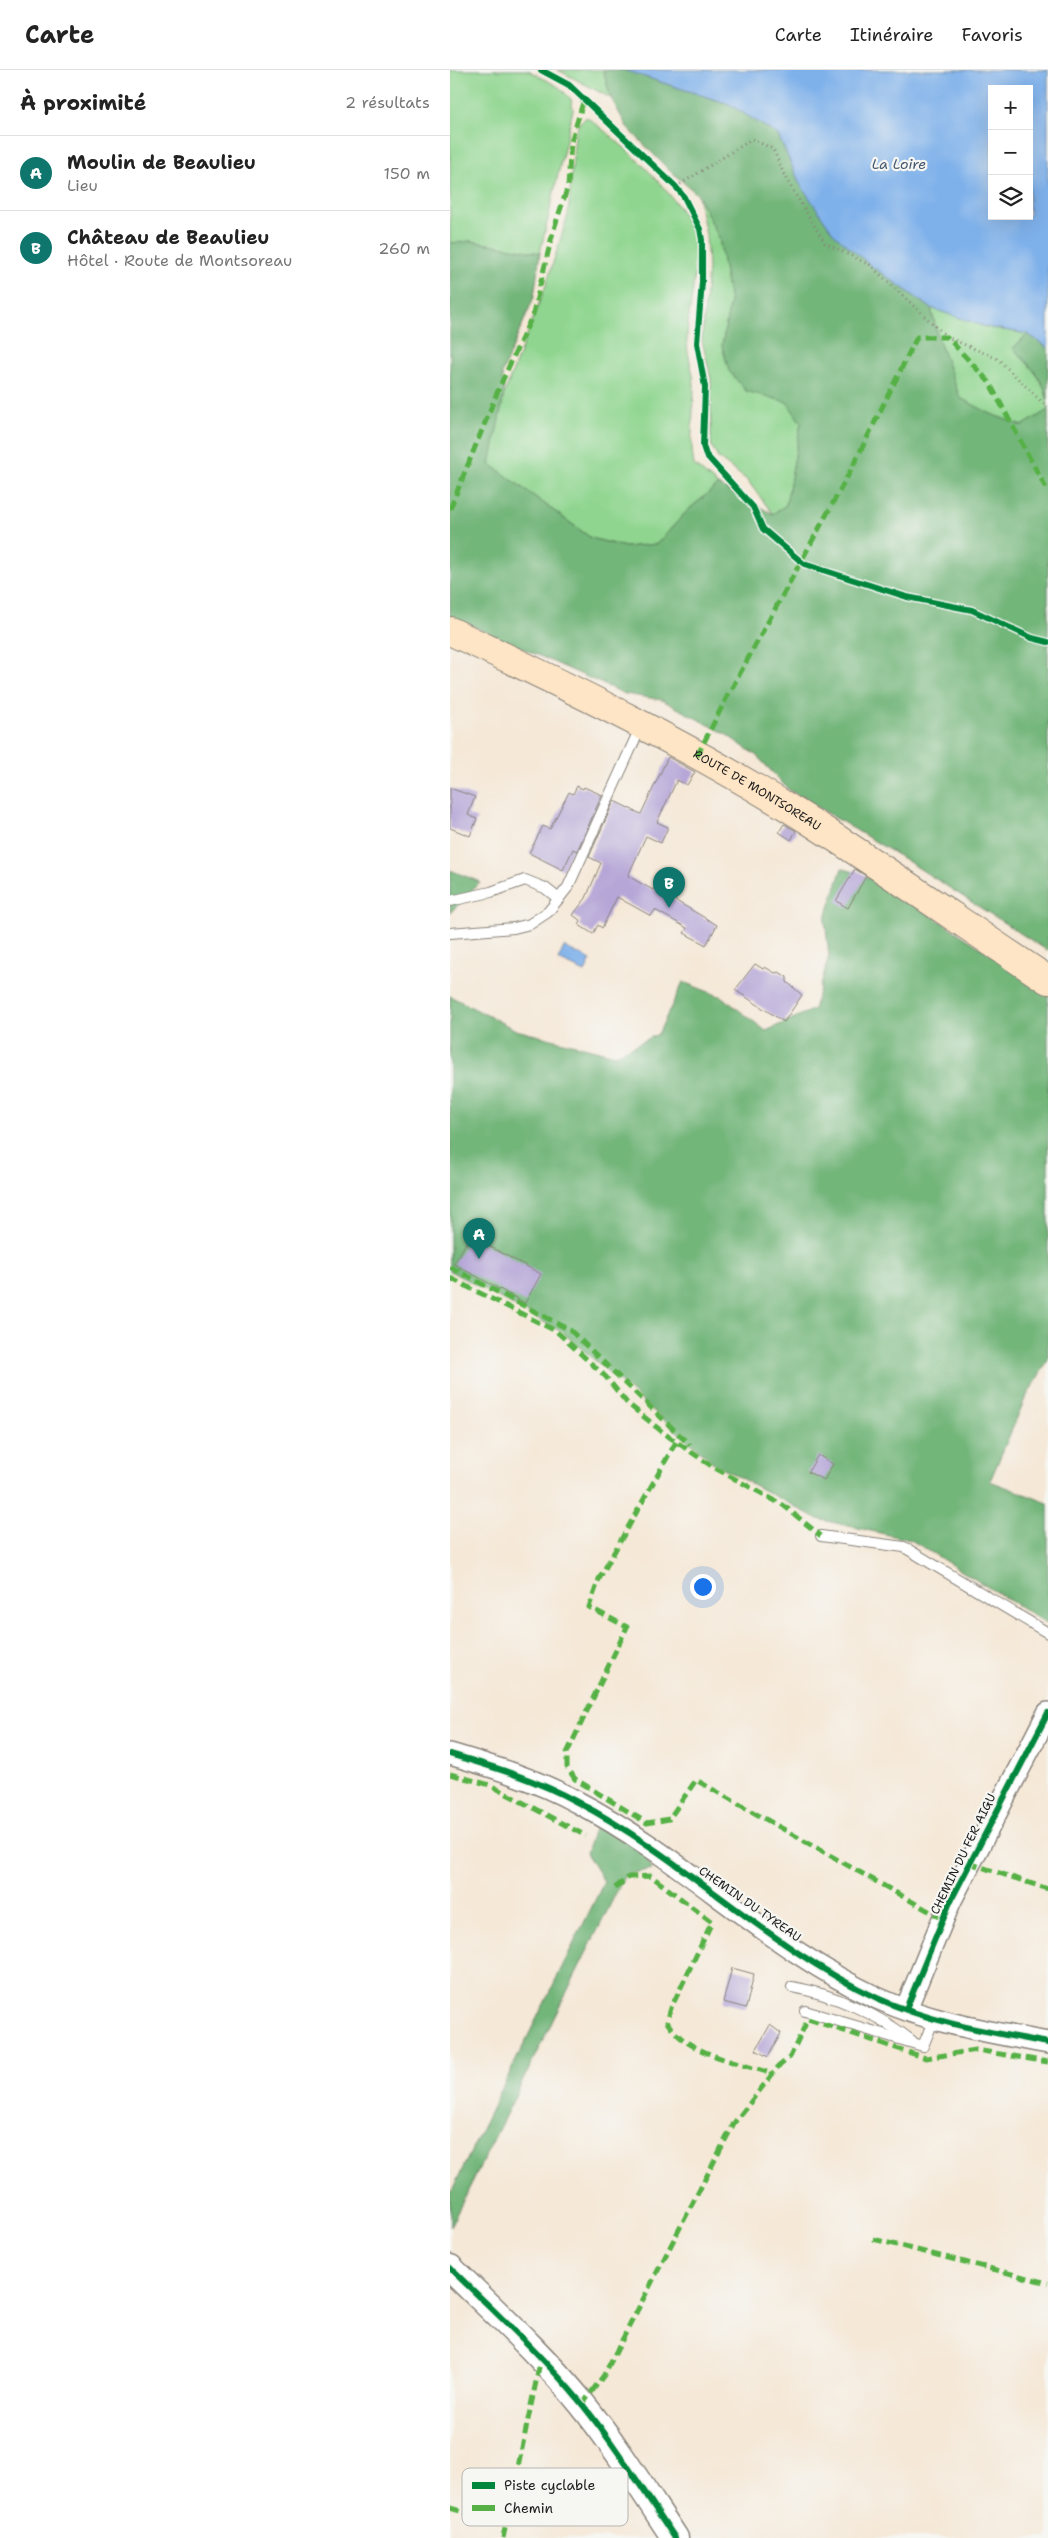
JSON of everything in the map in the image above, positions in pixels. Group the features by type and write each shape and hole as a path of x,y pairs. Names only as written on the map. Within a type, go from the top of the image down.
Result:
{"main road":[{"name":"ROUTE DE MONTSOREAU","path":"450,631 550,678 641,725 808,820 1048,980"}],"street":[{"name":"CHEMIN DU FER AIGU","path":"906,2009 950,1902 1048,1712"},
{"name":"CHEMIN DU TYREAU","path":"450,1754 509,1772 578,1802 648,1846 819,1966 878,1998 934,2019 973,2030 1048,2043"},
{"path":"450,2268 541,2358 582,2404 624,2461 675,2538"}],"lane":[{"path":"450,932 497,930 522,926 548,912 559,899 583,856 641,725"},
{"path":"450,901 491,892 525,880 545,888 559,899"},
{"path":"821,1536 904,1547 1048,1633"},
{"path":"792,1986 809,1990 854,2008 898,2029 917,2044"},
{"path":"805,2011 923,2046 934,2019"}],"path":[{"path":"676,188 752,139 773,149 785,177 825,243 870,265 947,337 998,359 1048,408"}],"green space":[{"path":"450,70 528,70 559,87 571,99 573,110 540,253 471,241 450,243"},
{"path":"558,70 603,70 611,98"},
{"path":"603,70 623,70 729,104 778,135 800,184 870,265 931,308 938,338 960,398 991,414 1022,426 1048,410 1048,951 906,860 789,790 757,756 724,733 662,700 625,694 450,616 450,243 471,241 540,253 534,297 502,373 504,394 490,464 591,538 625,547 657,544 688,510 718,485 773,514 786,505 801,423 787,402 746,391 729,371 722,346 730,302 719,238 698,195 669,170 627,127 611,98"},
{"path":"587,117 633,156 665,189 688,223 694,239 696,261 687,337 694,386 693,455 694,465 718,485 688,510 657,544 625,547 591,538 490,464 504,394 546,285 568,215 575,135 579,123"},
{"path":"698,195 719,238 730,302 722,346 746,391 788,402 801,423 786,505 773,514 747,480 718,458 711,445 711,379 702,340 708,268 706,235"},
{"path":"931,308 986,327 1028,334 1013,348 1042,383 1048,410 1022,426 991,414 960,398 938,338"},
{"path":"1028,334 1048,348 1048,399 1038,377 1013,348"},
{"path":"842,868 879,881 1048,992 1048,1360 1025,1399 990,1481 1048,1503 1048,1624 911,1540 818,1519 716,1465 562,1332 450,1271 450,996 516,1030 615,1055 658,1034 683,982 722,997 766,1031 814,1009 829,956 825,920"},
{"path":"450,870 480,882 450,913"},
{"path":"595,1826 629,1842 643,1854 651,1869 625,1875 450,2227 450,2194 604,1882 586,1853"}],"water":[{"name":"La Loire","path":"623,70 1048,70 1048,348 1028,334 986,327 931,308 870,265 833,233 800,184 778,135 729,104"},
{"path":"564,947 591,960 585,972 558,960"}],"building":[{"path":"668,757 695,772 687,785 677,780 657,822 668,827 661,843 646,836 628,876 653,890 654,888 717,925 706,945 684,933 687,928 655,910 651,916 617,897 602,928 598,925 593,934 579,925 581,921 573,915 586,898 601,863 589,857 614,801 641,814"},
{"path":"577,786 602,795 577,851 573,849 563,870 529,853 543,826 550,829 569,792 573,794"},
{"path":"450,788 475,797 468,815 477,819 470,836 450,828"},
{"path":"784,824 796,831 791,840 779,832"},
{"path":"855,869 866,876 848,908 836,901"},
{"path":"755,964 775,973 779,972 787,977 787,982 802,995 784,1022 735,990"},
{"path":"470,1236 541,1274 525,1303 454,1264"},
{"path":"818,1455 833,1464 824,1480 808,1472"},
{"path":"732,1968 754,1974 746,2008 723,2002"},
{"path":"770,2025 781,2033 768,2057 756,2050"}],"marked path":[{"path":"450,509 499,388 533,314 553,232 568,186 571,142 584,99"},
{"path":"697,756 727,697 852,468 917,337 947,337 989,382 1048,492"},
{"path":"450,1267 570,1330 690,1445"},
{"path":"450,1278 556,1331 606,1377 627,1403 665,1434 713,1467 783,1505 821,1536"},
{"path":"676,1442 599,1579 589,1607 627,1627 567,1753 567,1767 575,1779 647,1823 669,1819 696,1780 943,1919"},
{"path":"450,1774 490,1785 586,1836"},
{"path":"969,1863 1048,1889"},
{"path":"615,1888 629,1877 651,1876 712,1922 671,2008 667,2022 676,2033 700,2050 773,2074"},
{"path":"582,2405 604,2375 734,2123 778,2067 790,2057 808,2019 926,2058 976,2050 1048,2062"},
{"path":"873,2239 1048,2283"},
{"path":"518,2468 541,2358"},
{"path":"450,2508 462,2511"},
{"path":"503,2538 506,2526"}],"cycle path":[{"path":"541,70 569,85 676,187 684,197 700,229 702,240 702,282 697,343 705,387 703,446 706,455 753,507 763,529 804,564 907,597 972,610 1032,638 1048,642"},
{"path":"906,2009 950,1902 1048,1713"},
{"path":"450,1754 499,1769 546,1787 616,1824 799,1954 877,1998 897,2007 940,2020 983,2031 1048,2043"},
{"path":"450,2268 535,2351 567,2386 595,2420 675,2538"}],"place":[{"name":"Château de Beaulieu","path":"669,908"},
{"name":"Moulin de Beaulieu","path":"479,1259"}]}
